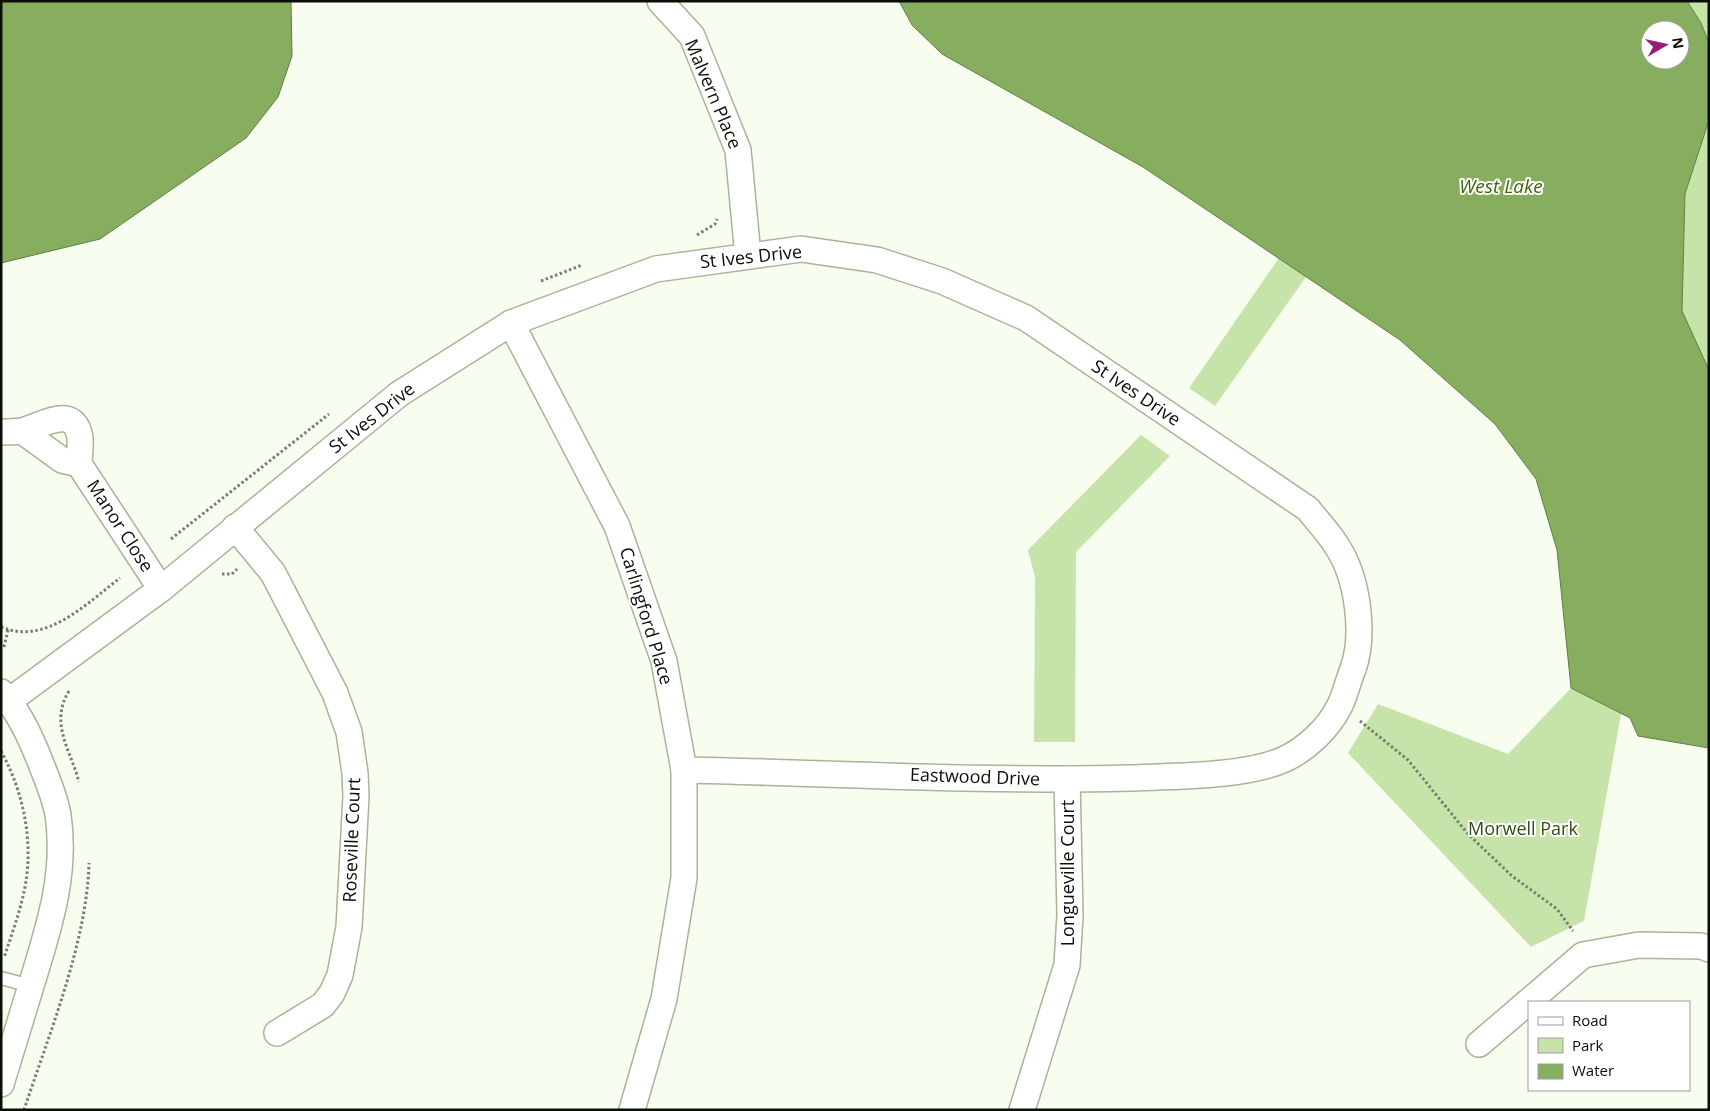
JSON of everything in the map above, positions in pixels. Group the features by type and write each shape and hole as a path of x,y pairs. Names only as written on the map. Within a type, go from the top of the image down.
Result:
{"street":[{"name":"Malvern Place","path":"660,1 692,36 738,150 748,256"},
{"name":"St Ives Drive","path":"5,696 161,588 399,394 511,323 656,269 801,249 876,260 942,280 1026,318 1308,509 1339,549 1357,598 1359,652 1340,707 1324,729 1304,747 1285,759 1265,765"},
{"name":"Carlingford Place","path":"511,323 618,526 664,661 684,770 684,878 664,999 632,1110"},
{"name":"Manor Close","path":"11,432 63,418 74,423 79,431 79,464 161,588"},
{"name":"Manor Close","path":"11,432 62,460 79,464"},
{"name":"Roseville Court","path":"235,527 273,573 335,693 348,732 356,796 349,927 340,975 332,994 323,1005 277,1033"},
{"path":"1,1084 49,930 61,852 58,814 48,782 34,745 5,696"},
{"name":"Eastwood Drive","path":"684,770 1067,779 1162,777 1210,773 1265,765"},
{"name":"Longueville Court","path":"1022,1110 1067,965 1070,915 1067,779"},
{"path":"1529,1001 1583,955 1639,945 1701,946 1709,949"},
{"path":"1479,1044 1528,1002"}],"lane":[{"path":"1,978 31,986"}],"path":[{"path":"219,575 232,574 257,553"},
{"path":"1,627 16,633 36,631 64,620 120,578"},
{"path":"4,647 8,630"},
{"path":"72,688 62,703 60,730 80,785"},
{"path":"1340,707 1374,730 1408,760 1468,834 1512,876 1557,909 1574,932 1583,955"},
{"path":"1,751 18,789 26,823 28,851 26,881 4,960"},
{"path":"24,1110 73,955 84,910 89,854"}],"green space":[{"path":"1687,1 1709,1 1709,43 1701,23"},
{"path":"1709,120 1709,370 1682,312 1685,194"},
{"path":"1279,258 1306,277 1215,406 1189,388"},
{"path":"1141,435 1170,456 1076,552 1075,742 1034,742 1035,577 1028,550"},
{"name":"Morwell Park","path":"1571,688 1621,714 1584,921 1531,947 1348,753 1378,704 1508,754"}],"water":[{"path":"1,1 291,1 292,56 278,97 246,138 100,239 1,263"},
{"name":"West Lake","path":"899,1 1687,1 1701,23 1709,43 1709,120 1685,194 1682,311 1709,370 1709,748 1638,736 1630,718 1571,688 1557,550 1536,479 1495,424 1400,340 1143,167 942,54 912,25"}]}
